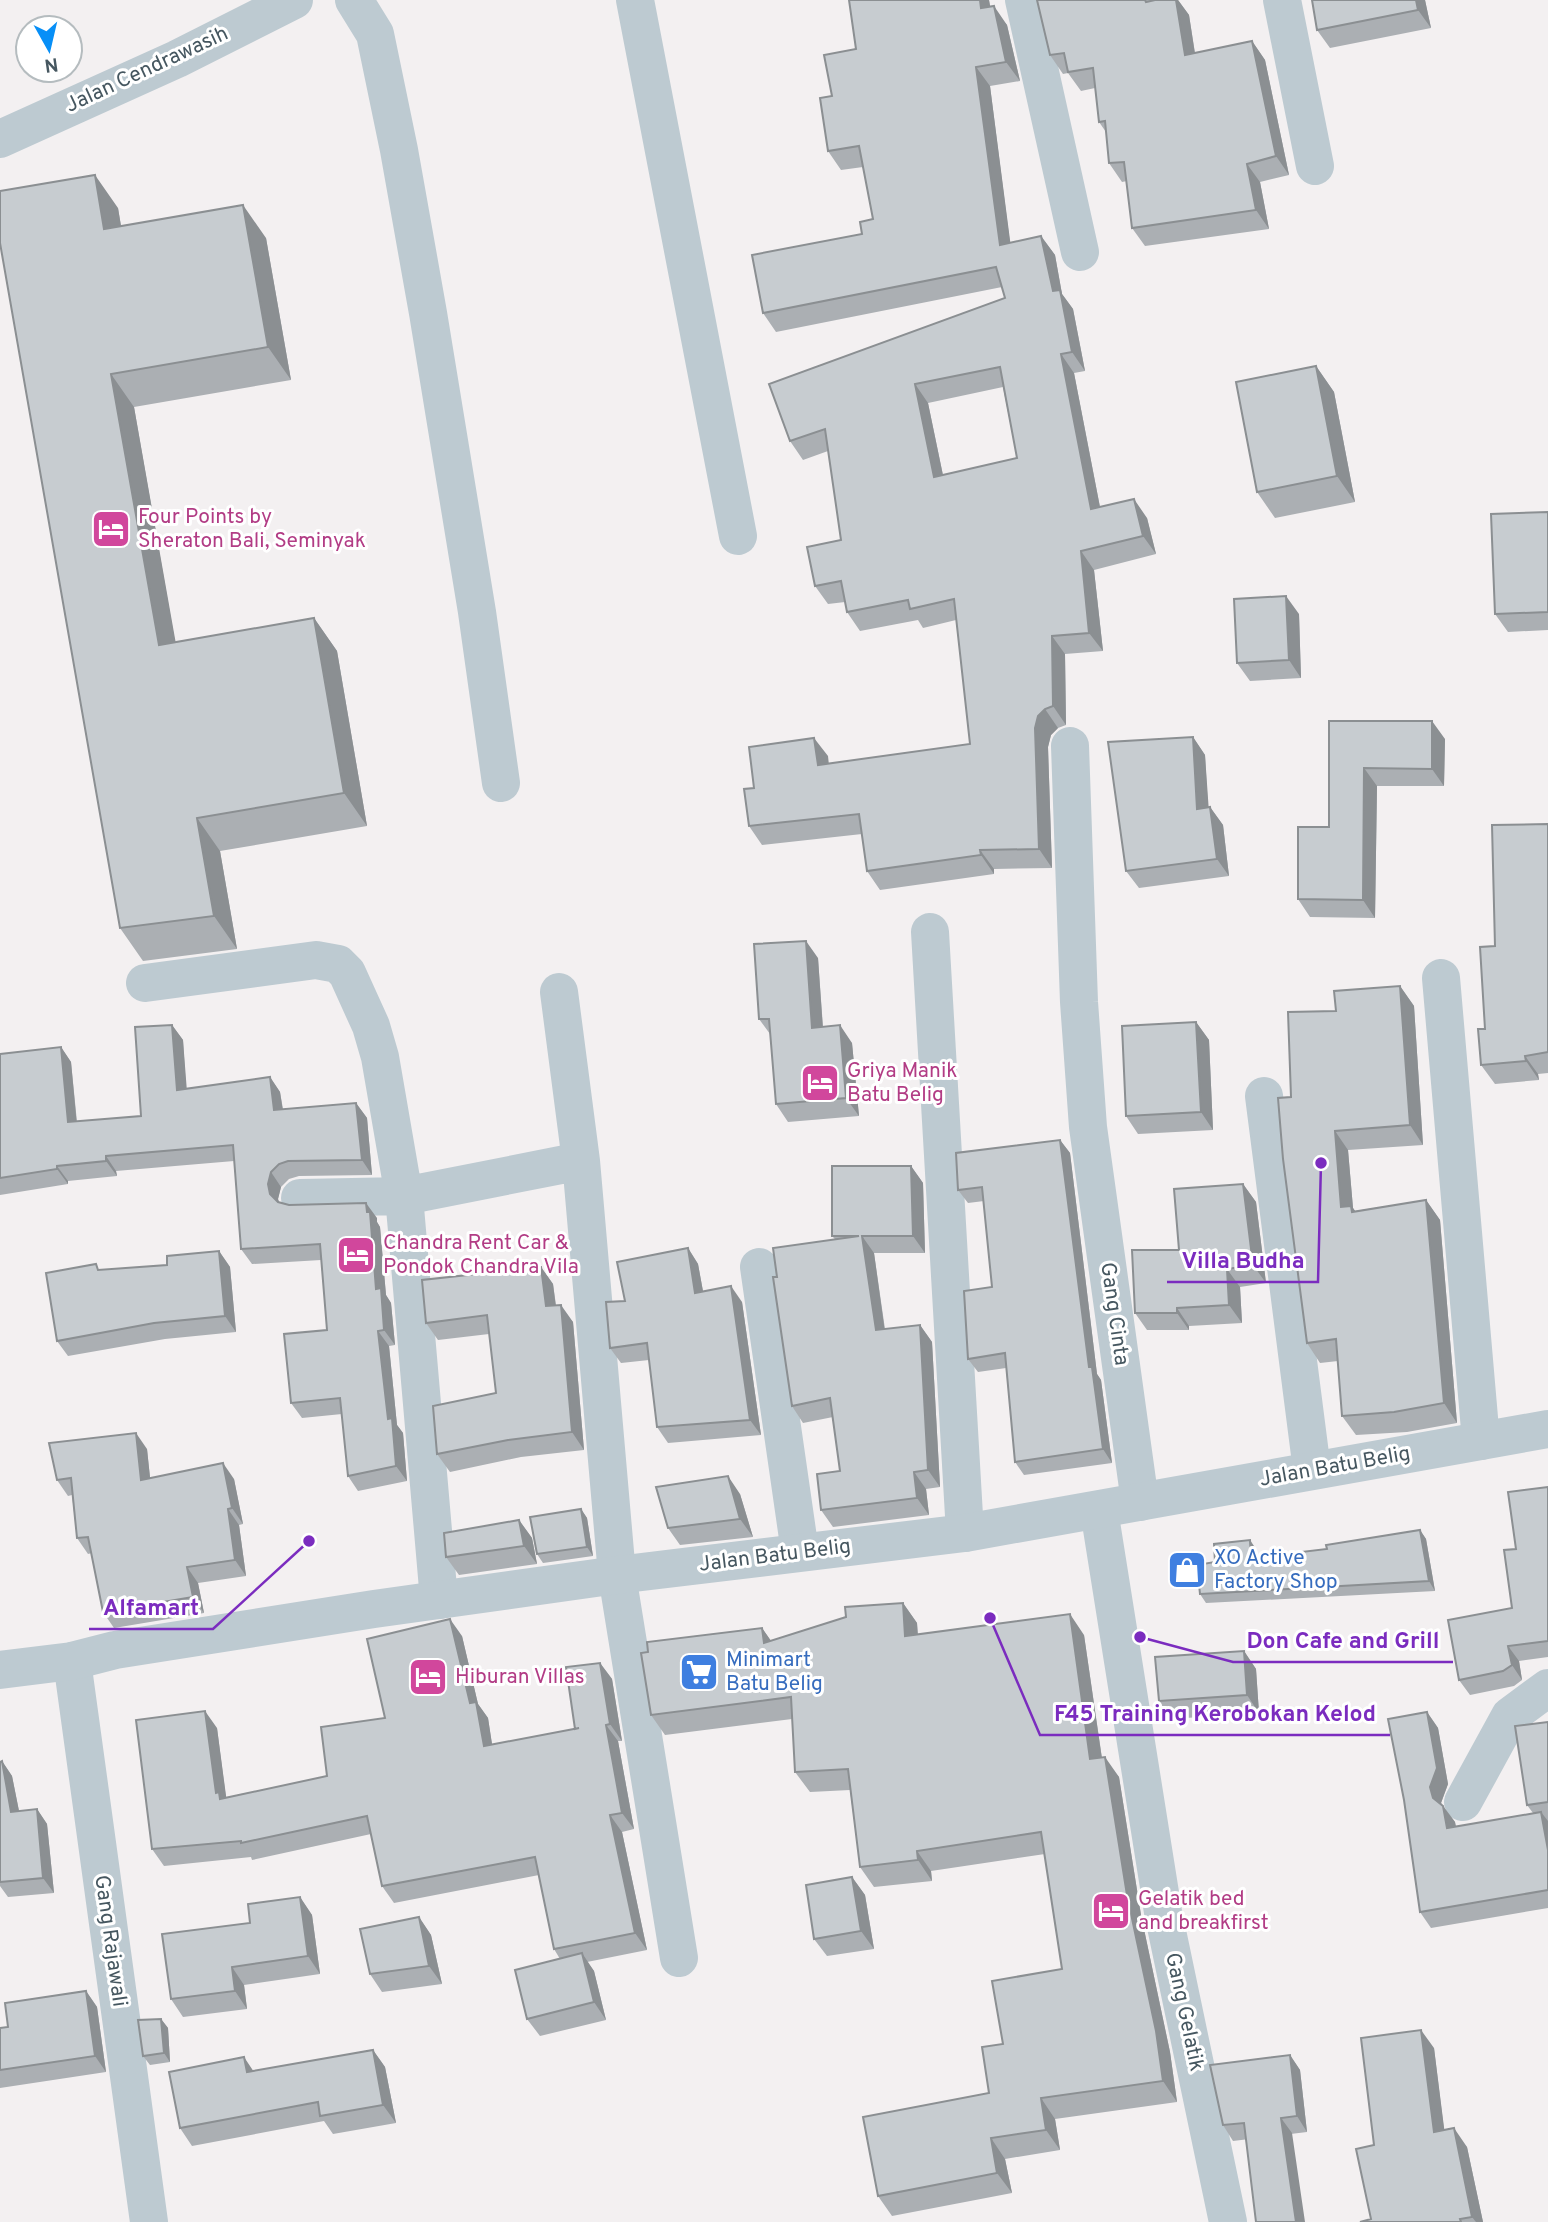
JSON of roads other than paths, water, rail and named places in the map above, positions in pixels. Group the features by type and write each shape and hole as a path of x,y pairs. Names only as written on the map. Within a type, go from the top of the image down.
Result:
{"street":[{"name":"Jalan Cendrawasih","path":"0,139 177,59 294,0"},
{"path":"354,0 377,41 399,150 473,584 501,783"},
{"path":"635,0 738,536"},
{"path":"1024,0 1080,251"},
{"path":"1282,0 1315,166"},
{"name":"Gang Cinta","path":"1070,746 1079,1002 1088,1127 1140,1502"},
{"path":"930,932 965,1533"},
{"path":"145,983 316,960 338,964 347,973 371,1026 380,1057 404,1196 439,1600"},
{"path":"1441,978 1481,1441"},
{"path":"559,992 581,1161 617,1575 679,1958"},
{"path":"1264,1096 1312,1470"},
{"path":"300,1198 404,1196 581,1161"},
{"path":"759,1267 800,1552"},
{"name":"Jalan Batu Belig","path":"0,1670 72,1661 128,1648 439,1600 617,1575 965,1533 1548,1429"},
{"name":"Gang Gelatik","path":"1099,1510 1164,1912 1228,2222"},
{"name":"Gang Rajawali","path":"72,1661 149,2222"},
{"path":"1463,1802 1510,1716 1548,1688"}],"place":[{"name":"Four Points by Sheraton Bali, Seminyak","path":"111,529"},
{"name":"Griya Manik Batu Belig","path":"820,1083"},
{"name":"Villa Budha","path":"1321,1163"},
{"name":"Chandra Rent Car & Pondok Chandra Vila","path":"356,1255"},
{"name":"Alfamart","path":"309,1541"},
{"name":"XO Active Factory Shop","path":"1187,1570"},
{"name":"F45 Training Kerobokan Kelod","path":"990,1618"},
{"name":"Don Cafe and Grill","path":"1140,1637"},
{"name":"Minimart Batu Belig","path":"699,1672"},
{"name":"Hiburan Villas","path":"428,1677"},
{"name":"Gelatik bed and breakfirst","path":"1111,1911"}]}
